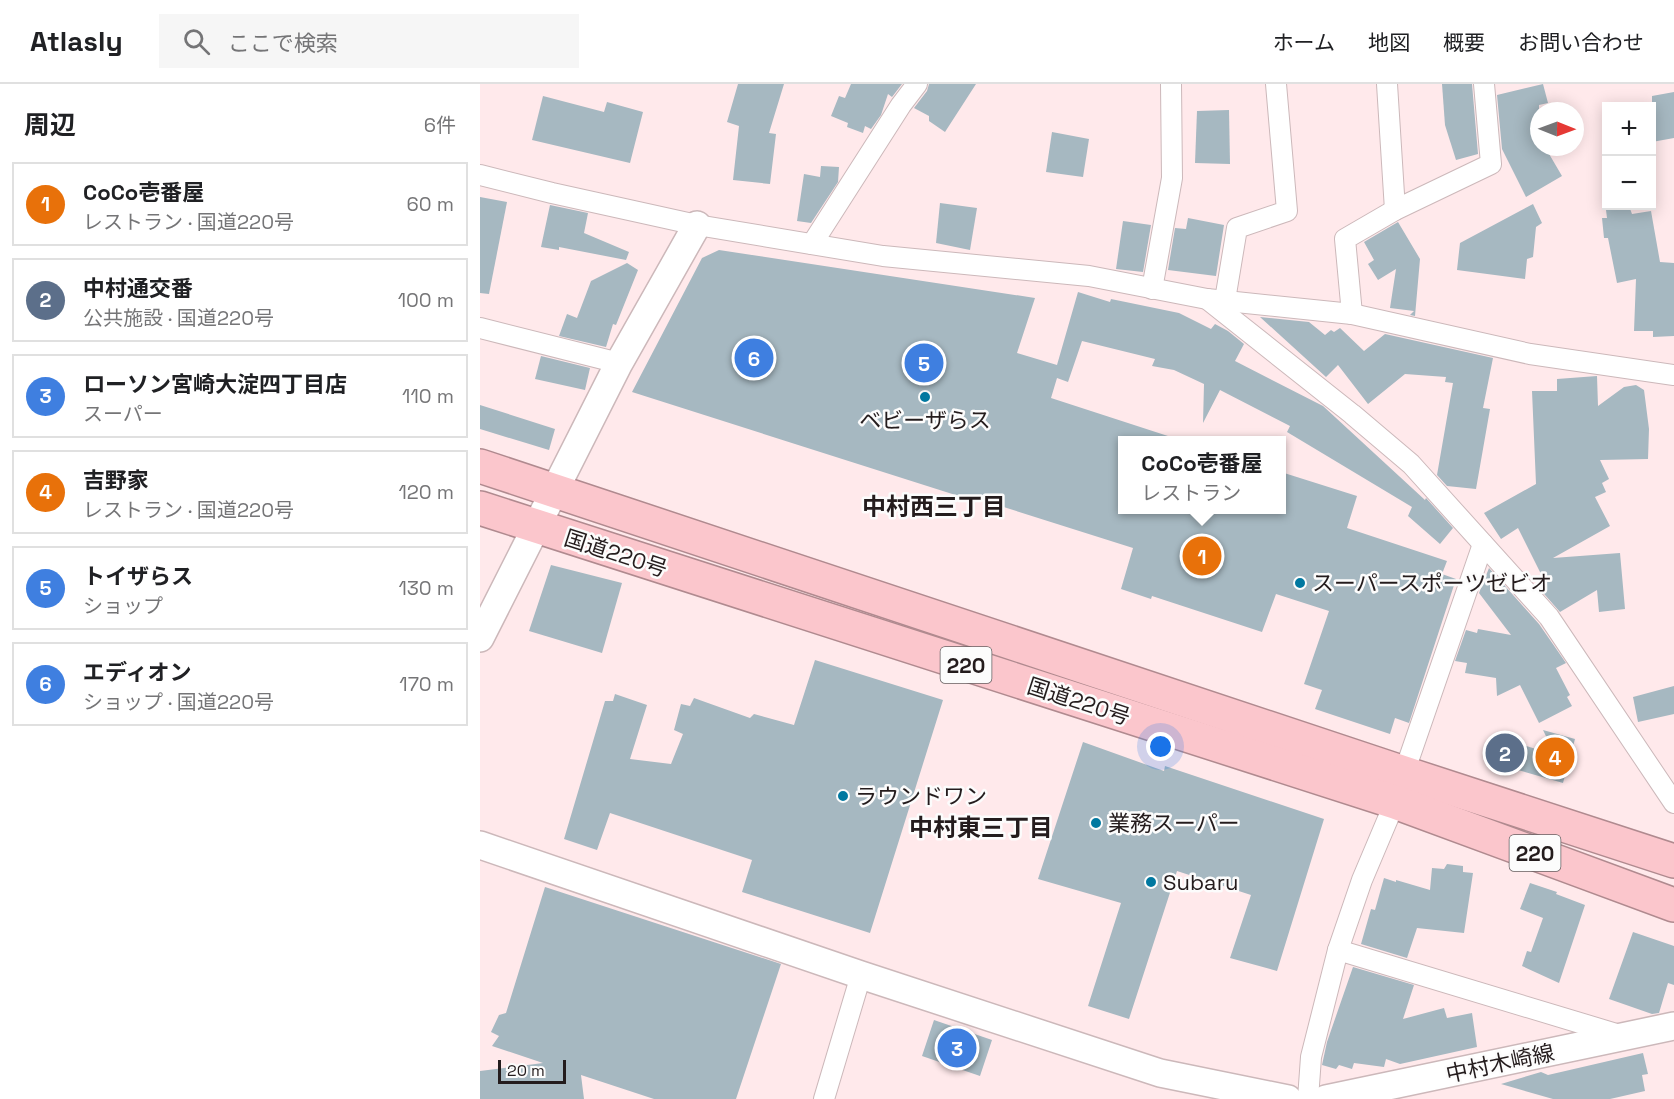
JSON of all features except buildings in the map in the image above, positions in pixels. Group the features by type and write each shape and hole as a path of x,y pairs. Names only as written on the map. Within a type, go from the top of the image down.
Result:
{"highway":[{"name":"国道220号","path":"480,466 1400,788 1674,905"},
{"name":"国道220号","path":"480,508 536,528 1400,788 1674,861"}],"street":[{"path":"812,244 901,105 917,84"},
{"path":"1152,289 1172,178 1171,84"},
{"path":"1216,300 1237,228 1287,211 1276,84"},
{"path":"1387,84 1395,210"},
{"path":"1352,314 1345,239 1395,210 1491,164 1484,84"},
{"path":"480,175 697,225 883,256 1089,276 1216,300 1352,314 1530,354 1674,375"},
{"path":"480,639 619,363 697,225"},
{"path":"1216,300 1411,464 1549,617 1674,803"},
{"path":"480,328 619,363"},
{"path":"1308,1099 1311,1057 1338,950 1362,880 1400,788 1483,544"},
{"path":"480,845 861,975 1160,1073 1288,1099"},
{"path":"1338,950 1624,1037"},
{"path":"824,1099 861,975"},
{"name":"中村木崎線","path":"1326,1099 1674,1026"}],"place":[{"name":"エディオン","path":"754,358"},
{"name":"トイザらス","path":"924,363"},
{"name":"ベビーザらス","path":"925,397"},
{"name":"CoCo壱番屋","path":"1202,556"},
{"name":"スーパースポーツゼビオ","path":"1300,583"},
{"name":"中村通交番","path":"1505,753"},
{"name":"吉野家","path":"1555,757"},
{"name":"ラウンドワン","path":"843,796"},
{"name":"業務スーパー","path":"1096,823"},
{"name":"Subaru","path":"1151,882"},
{"name":"ローソン宮崎大淀四丁目店","path":"957,1048"}],"district":[{"name":"中村西三丁目","path":"934,506"},
{"name":"中村東三丁目","path":"981,827"}]}
